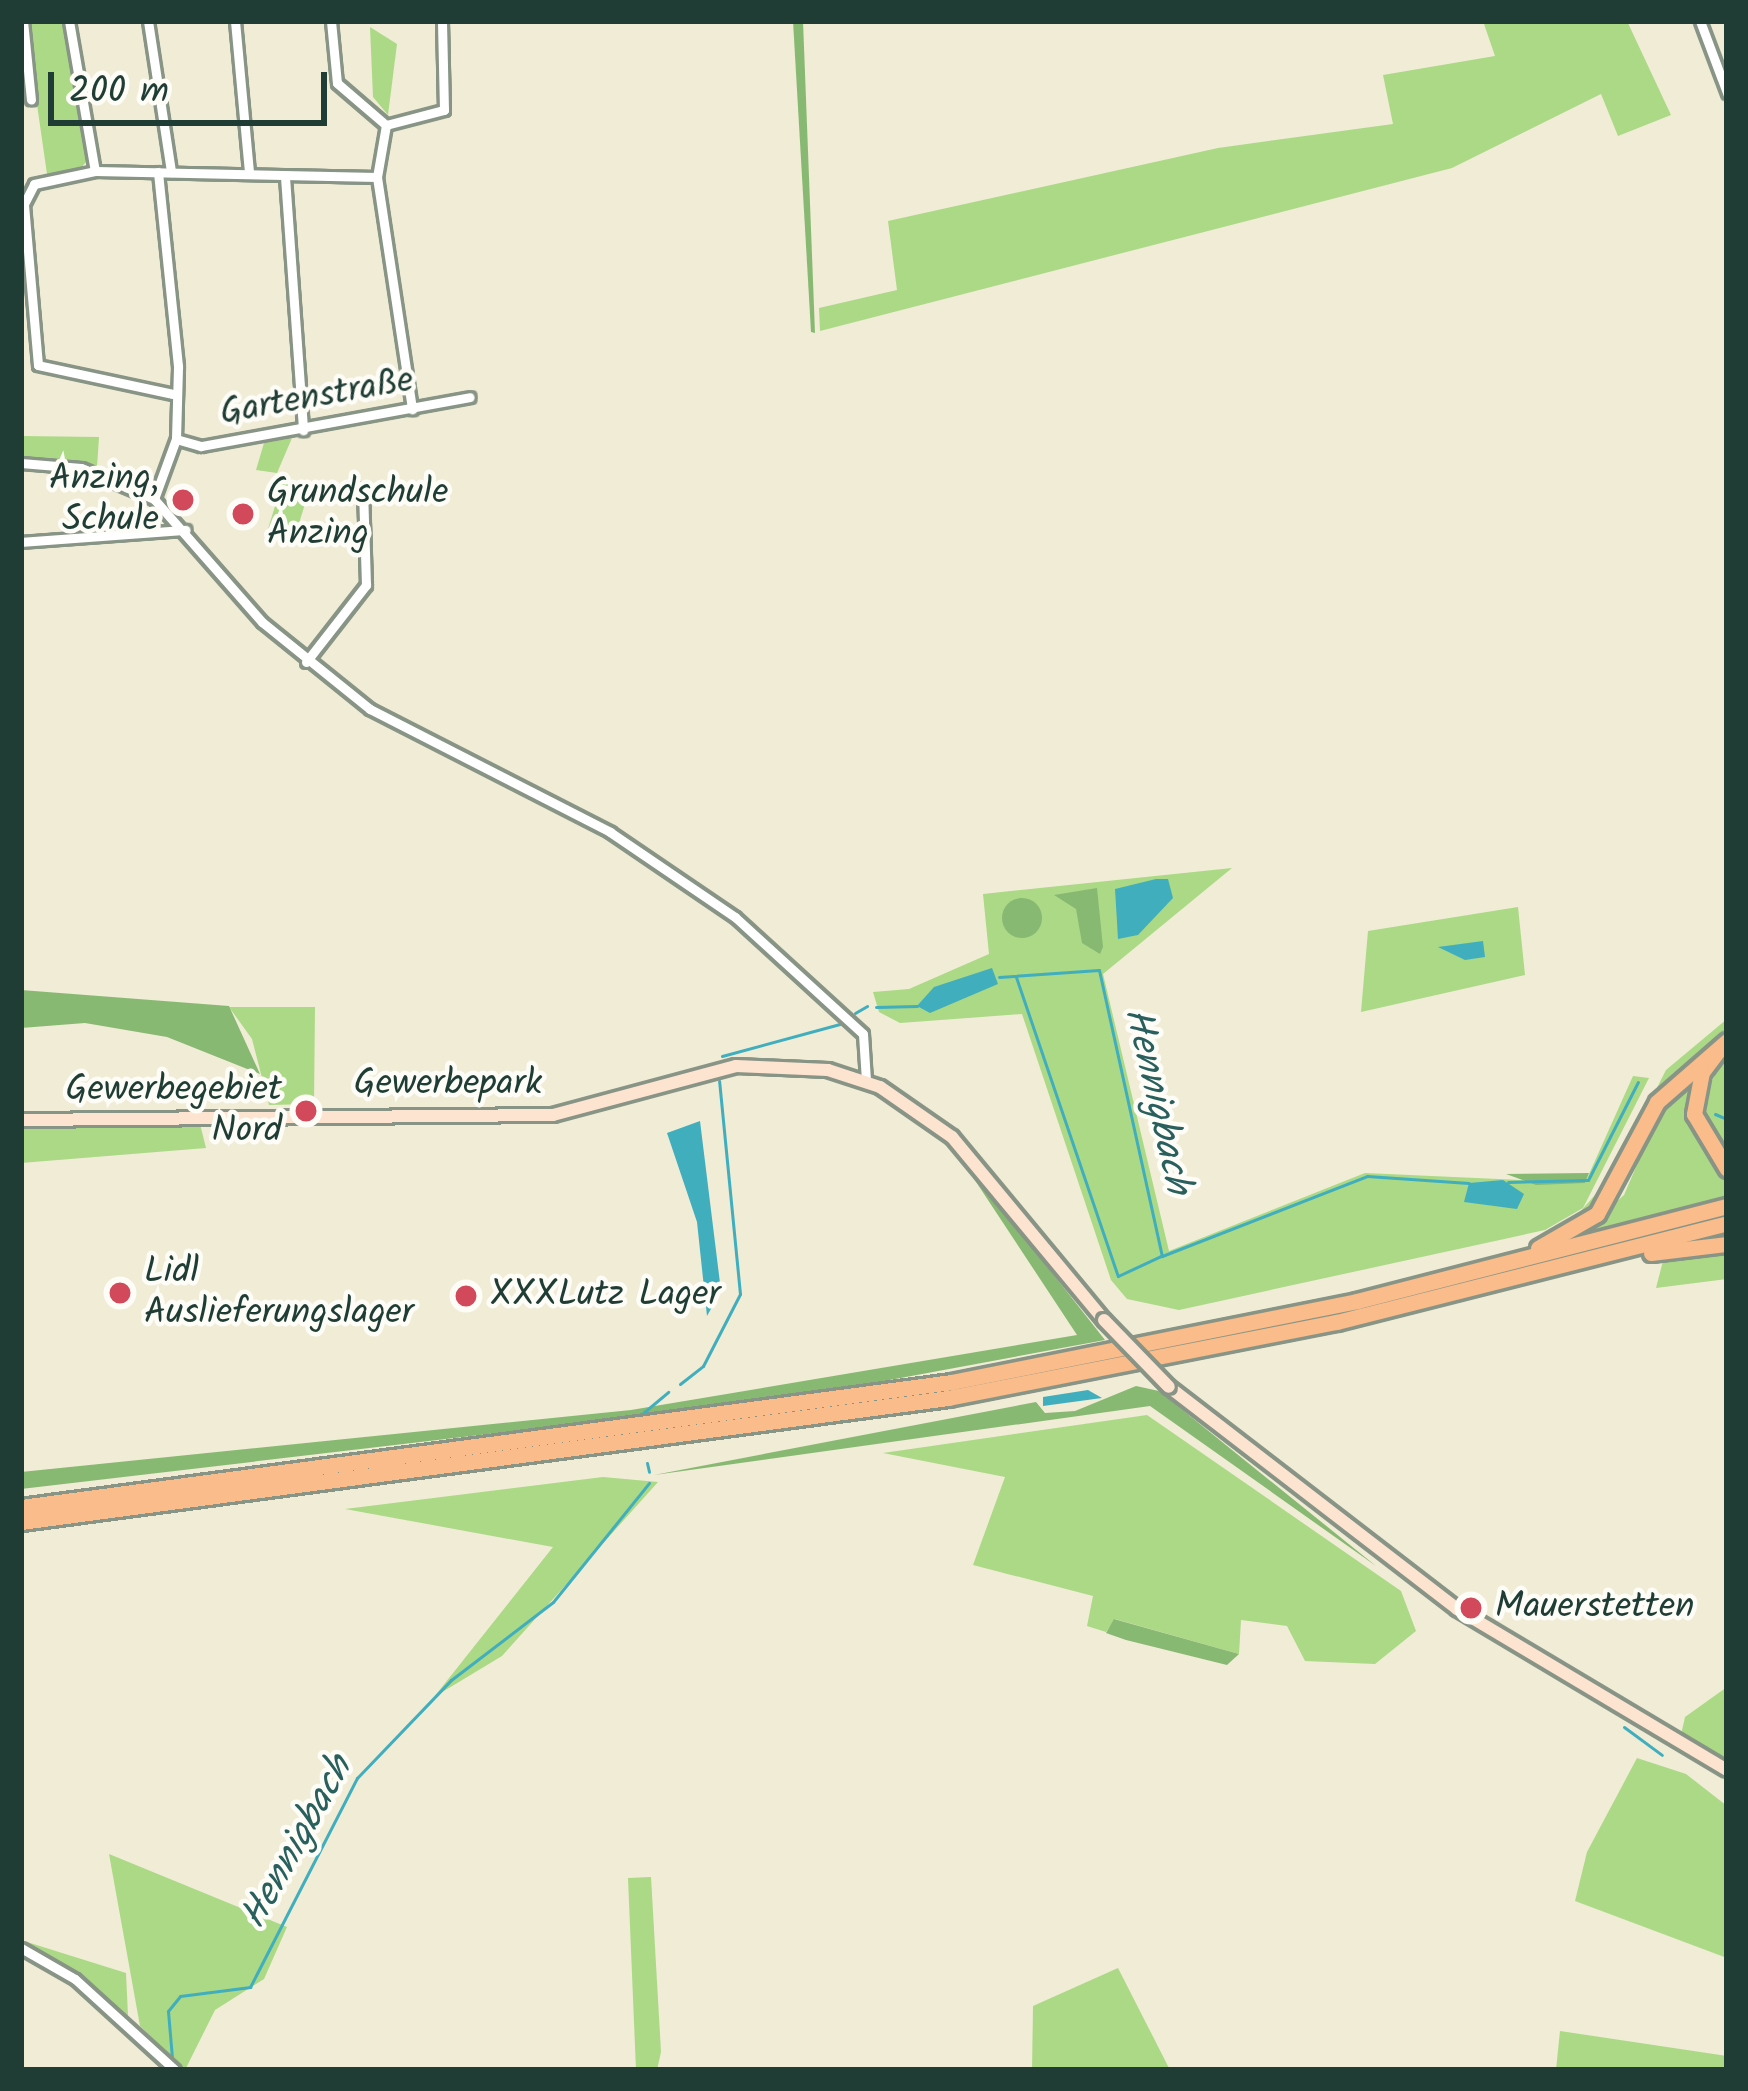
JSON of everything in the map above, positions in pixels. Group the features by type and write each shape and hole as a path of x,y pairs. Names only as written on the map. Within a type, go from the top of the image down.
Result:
{"highway":[{"path":"1727,1041 1702,1072 1694,1114 1727,1168"},
{"path":"1506,1267 1597,1214 1657,1102 1727,1041"},
{"path":"21,1507 952,1382 1506,1267 1727,1206"},
{"path":"21,1522 948,1398 1595,1259 1727,1222"},
{"path":"1595,1259 1727,1244"}],"street":[{"path":"23,21 31,100"},
{"path":"69,21 95,172"},
{"path":"148,21 171,172"},
{"path":"235,21 249,171"},
{"path":"331,21 337,83 386,124"},
{"path":"386,124 444,110 442,21"},
{"path":"1700,21 1727,93"},
{"path":"386,124 377,177 412,409"},
{"path":"173,394 38,365 25,197 42,179 95,172 249,171 285,177 377,177"},
{"path":"154,499 176,439 158,172"},
{"path":"285,177 303,430"},
{"name":"Gartenstraße","path":"176,439 192,447 470,397"},
{"path":"21,463 81,468 154,499 262,622 306,662 452,758 610,832 735,917 862,1034 866,1081 966,1151 1104,1320 1169,1387 1457,1609 1727,1771"},
{"path":"306,662 366,585 363,488"},
{"path":"21,542 186,530"},
{"name":"Gewerbepark","path":"21,1120 553,1115 758,1064 866,1081"},
{"path":"21,1948 75,1979 175,2070"}],"green space":[{"path":"25,21 64,21 87,161 79,170 47,174"},
{"path":"793,21 803,21 815,333 811,332"},
{"path":"1483,21 1627,21 1671,115 1618,136 1601,94 1452,168 820,331 819,308 897,290 888,221 1218,148 1393,124 1383,75 1495,56"},
{"path":"370,27 397,44 388,115 373,97"},
{"path":"21,436 99,437 97,467 21,458"},
{"path":"292,438 277,473 256,470 264,443"},
{"path":"283,480 310,488 295,536 268,528"},
{"path":"1232,868 1103,974 1169,1251 1365,1173 1585,1183 1633,1076 1649,1078 1583,1208 1545,1230 1179,1310 1127,1299 1111,1280 1022,1014 900,1023 879,1012 873,992 909,989 989,954 983,894"},
{"path":"1097,888 1100,954 1082,943 1076,909 1054,895"},
{"path":"1022,898 1036,904 1042,918 1036,932 1022,938 1008,932 1002,918 1008,904"},
{"path":"1518,907 1525,975 1361,1012 1368,931"},
{"path":"21,990 229,1006 260,1074 167,1037 85,1023 21,1028"},
{"path":"229,1007 315,1007 314,1104 269,1105 252,1039"},
{"path":"1727,1019 1727,1036 1658,1096 1597,1210 1561,1233 1612,1176 1666,1070"},
{"path":"1727,1052 1727,1165 1698,1107"},
{"path":"1697,1065 1692,1132 1727,1175 1727,1199 1571,1242 1624,1195 1660,1111"},
{"path":"200,1124 206,1148 21,1163 21,1127"},
{"path":"953,1147 1105,1340 787,1399 21,1489 21,1472 631,1410 1077,1335"},
{"path":"1589,1173 1585,1183 1536,1185 1506,1174"},
{"path":"1727,1250 1727,1279 1656,1288 1664,1257"},
{"path":"1136,1386 1159,1391 1376,1566 1150,1406 654,1475 1036,1402 1045,1413 1075,1411"},
{"path":"1147,1415 1401,1591 1416,1631 1375,1664 1305,1661 1287,1626 1241,1620 1239,1654 1115,1619 1106,1632 1087,1626 1093,1596 973,1565 1005,1477 883,1453"},
{"path":"603,1477 658,1482 502,1656 434,1697 553,1547 345,1509"},
{"path":"1114,1619 1239,1654 1227,1665 1126,1640 1106,1633"},
{"path":"1727,1687 1727,1761 1681,1735 1685,1717"},
{"path":"1637,1758 1686,1774 1727,1806 1727,1958 1575,1901 1587,1852"},
{"path":"109,1854 287,1927 264,1979 215,2010 185,2070 140,2026"},
{"path":"651,1877 661,2052 657,2070 636,2070 628,1878"},
{"path":"27,1942 126,1973 128,2016"},
{"path":"1118,1968 1170,2070 1032,2070 1033,2006"},
{"path":"1560,2031 1727,2056 1727,2070 1556,2070"}],"water":[{"path":"1168,879 1173,898 1138,935 1118,939 1115,889"},
{"path":"1483,941 1485,957 1465,960 1438,947"},
{"path":"992,968 998,984 930,1013 917,1006 934,987"},
{"path":"700,1121 721,1291 707,1316 697,1222 667,1133"},
{"path":"1503,1180 1524,1194 1517,1209 1464,1202 1469,1183"},
{"path":"1088,1390 1102,1398 1043,1406 1043,1397"}],"waterway":[{"name":"Hennigbach","path":"999,977 1099,970 1162,1256 1367,1176 1469,1183"},
{"name":"Hennigbach","path":"1016,977 1118,1276 1161,1256"},
{"name":"Hennigbach","path":"855,1013 867,1006"},
{"name":"Hennigbach","path":"876,1007 917,1006"},
{"name":"Hennigbach","path":"722,1056 840,1024"},
{"name":"Hennigbach","path":"680,1384 703,1366 740,1294 719,1081"},
{"name":"Hennigbach","path":"1508,1182 1588,1180 1638,1082"},
{"name":"Hennigbach","path":"1715,1114 1727,1119"},
{"name":"Hennigbach","path":"643,1413 668,1392"},
{"name":"Hennigbach","path":"647,1463 649,1472"},
{"name":"Hennigbach","path":"172,2058 168,2011 180,1996 250,1987 357,1778 451,1680 553,1602 649,1483"},
{"path":"1624,1727 1662,1755"}],"place":[{"name":"Anzing, Schule","path":"183,500"},
{"name":"Grundschule Anzing","path":"243,514"},
{"name":"Gewerbegebiet Nord","path":"306,1111"},
{"name":"Lidl Auslieferungslager","path":"120,1293"},
{"name":"XXXLutz Lager","path":"466,1296"},
{"name":"Mauerstetten","path":"1471,1608"}]}
